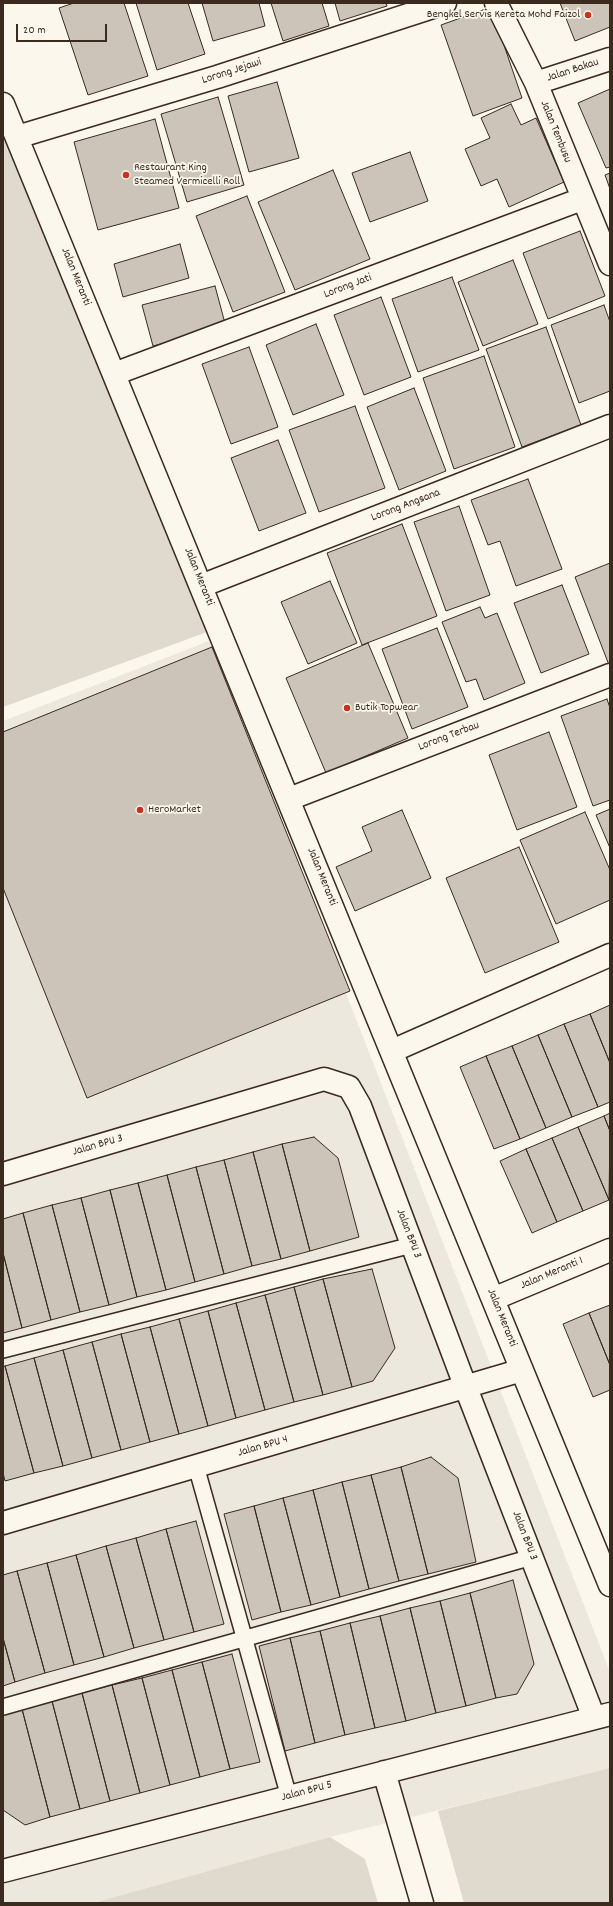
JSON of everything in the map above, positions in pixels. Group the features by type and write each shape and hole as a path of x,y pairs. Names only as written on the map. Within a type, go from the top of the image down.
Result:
{"street":[{"name":"Lorong Jejawi","path":"18,138 224,75 445,3"},
{"name":"Jalan Tembusu","path":"496,3 536,83 582,199 610,264"},
{"name":"Jalan Bakau","path":"536,83 610,58"},
{"name":"Jalan Meranti","path":"3,104 522,1370 606,1562 610,1585"},
{"name":"Lorong Jati","path":"114,374 582,199"},
{"name":"Lorong Angsana","path":"201,586 610,426"},
{"name":"Lorong Terbau","path":"289,799 610,675"},
{"path":"392,1051 610,955"},
{"name":"Jalan BPU 3","path":"3,1174 324,1080 349,1087 360,1106 466,1388 532,1557 602,1716"},
{"name":"Jalan Meranti 1","path":"493,1299 610,1250"},
{"name":"Jalan BPU 4","path":"3,1523 466,1388 522,1370"},
{"name":"Jalan BPU 5","path":"3,1870 602,1716"},
{"path":"384,1772 422,1903"}],"lane":[{"path":"3,1350 412,1245"},
{"path":"196,1466 288,1797"},
{"path":"3,1707 532,1557"}],"shaded area":[{"path":"3,136 207,632 3,707"},
{"path":"209,641 610,1672 610,1768 330,1837 93,1903 3,1903 3,721"},
{"path":"610,1768 610,1903 464,1903 438,1811"},
{"path":"330,1837 365,1859 378,1903 93,1903"}],"building":[{"path":"74,3 124,3 148,76 88,95 59,8"},
{"path":"136,3 188,3 205,54 157,70"},
{"path":"202,3 259,3 265,26 213,41"},
{"path":"271,3 322,3 329,26 283,41"},
{"path":"335,3 386,3 387,6 340,21"},
{"name":"Bengkel Servis Kereta Mohd Faizol","path":"560,3 610,3 610,27 575,41"},
{"path":"491,7 522,98 473,116 441,25"},
{"path":"277,82 299,158 249,172 228,96"},
{"path":"610,89 610,167 606,168 578,103"},
{"path":"218,97 244,185 187,202 161,114"},
{"path":"511,104 521,125 536,118 564,182 509,207 497,179 481,186 465,149 490,138 481,118"},
{"name":"Restaurant King Steamed Vermicelli Roll","path":"155,119 179,208 98,230 74,142"},
{"path":"410,152 428,201 370,222 352,173"},
{"path":"333,170 370,259 295,290 258,202"},
{"path":"610,173 610,189 605,175"},
{"path":"247,196 285,292 233,312 196,216"},
{"path":"580,231 605,296 548,319 523,253"},
{"path":"180,244 189,278 123,297 114,264"},
{"path":"513,260 538,324 483,346 458,282"},
{"path":"452,277 479,350 418,372 392,299"},
{"path":"215,286 226,327 153,346 142,305"},
{"path":"381,297 411,377 364,395 334,315"},
{"path":"604,305 610,322 610,391 579,403 551,325"},
{"path":"316,324 344,395 293,415 266,345"},
{"path":"546,327 581,425 522,447 486,349"},
{"path":"249,347 278,427 231,444 202,364"},
{"path":"484,356 515,447 454,469 423,378"},
{"path":"414,388 446,471 399,490 367,407"},
{"path":"355,406 385,488 319,512 289,430"},
{"path":"278,440 306,513 259,531 231,458"},
{"path":"528,479 562,569 516,586 500,541 488,545 471,500"},
{"path":"459,506 490,595 446,611 414,522"},
{"path":"402,524 437,616 362,645 327,553"},
{"path":"610,563 610,665 609,665 575,577"},
{"path":"330,581 357,643 308,664 281,602"},
{"path":"562,585 589,654 541,673 514,603"},
{"path":"480,607 485,618 497,613 525,683 484,700 476,679 466,682 442,622"},
{"path":"437,628 468,707 412,729 382,649"},
{"name":"Butik Topwear","path":"368,643 408,738 326,773 286,678"},
{"name":"HeroMarket","path":"212,647 350,991 87,1098 3,888 3,732"},
{"path":"607,699 610,708 610,800 593,806 561,716"},
{"path":"549,732 577,807 517,830 489,755"},
{"path":"610,809 610,848 596,815"},
{"path":"402,810 431,878 355,911 336,867 372,851 362,827"},
{"path":"585,812 610,870 610,900 556,924 520,840"},
{"path":"519,847 559,942 485,973 446,878"},
{"path":"610,1005 610,1063 590,1014"},
{"path":"590,1014 610,1063 610,1102 598,1107 564,1024"},
{"path":"564,1024 598,1107 572,1117 538,1035"},
{"path":"538,1035 572,1117 546,1128 512,1046"},
{"path":"512,1046 546,1128 520,1139 486,1056"},
{"path":"486,1056 520,1139 494,1149 460,1067"},
{"path":"610,1113 610,1131 604,1116"},
{"path":"604,1116 610,1131 609,1200 578,1127"},
{"path":"578,1127 609,1200 583,1211 552,1138"},
{"path":"314,1137 338,1158 359,1237 310,1251 282,1144"},
{"path":"552,1138 583,1211 557,1222 526,1149"},
{"path":"282,1144 310,1251 281,1259 253,1152"},
{"path":"526,1149 557,1222 532,1233 500,1161"},
{"path":"253,1152 281,1259 252,1266 224,1160"},
{"path":"224,1160 252,1266 224,1274 196,1167"},
{"path":"196,1167 224,1274 195,1282 167,1175"},
{"path":"167,1175 195,1282 166,1290 138,1183"},
{"path":"138,1183 166,1290 137,1297 110,1190"},
{"path":"110,1190 137,1297 109,1305 81,1198"},
{"path":"81,1198 109,1305 80,1312 52,1205"},
{"path":"52,1205 80,1312 51,1320 23,1213"},
{"path":"23,1213 51,1320 22,1328 3,1253 3,1219"},
{"path":"3,1253 22,1328 3,1333"},
{"path":"372,1269 395,1348 373,1381 352,1387 323,1279"},
{"path":"323,1279 352,1387 323,1395 294,1287"},
{"path":"294,1287 323,1395 294,1402 265,1295"},
{"path":"265,1295 294,1402 265,1410 236,1303"},
{"path":"236,1303 265,1410 236,1418 208,1311"},
{"path":"610,1305 610,1365 589,1313"},
{"path":"208,1311 236,1418 208,1426 179,1319"},
{"path":"589,1313 610,1365 610,1390 593,1397 563,1324"},
{"path":"179,1319 208,1426 179,1434 150,1327"},
{"path":"150,1327 179,1434 150,1442 121,1334"},
{"path":"121,1334 150,1442 121,1450 92,1342"},
{"path":"92,1342 121,1450 92,1458 63,1350"},
{"path":"63,1350 92,1458 63,1466 34,1358"},
{"path":"34,1358 63,1466 34,1473 5,1366"},
{"path":"5,1366 34,1473 5,1481 3,1473 3,1367"},
{"path":"431,1457 458,1478 476,1562 428,1574 401,1467"},
{"path":"401,1467 428,1574 399,1581 371,1475"},
{"path":"371,1475 399,1581 369,1589 342,1482"},
{"path":"342,1482 369,1589 340,1597 313,1490"},
{"path":"313,1490 340,1597 311,1605 283,1498"},
{"path":"283,1498 311,1605 281,1612 254,1506"},
{"path":"254,1506 281,1612 252,1620 224,1514"},
{"path":"196,1521 224,1624 194,1632 166,1529"},
{"path":"166,1529 194,1632 164,1640 136,1538"},
{"path":"136,1538 164,1640 134,1648 106,1546"},
{"path":"106,1546 134,1648 104,1657 76,1555"},
{"path":"76,1555 104,1657 74,1665 47,1563"},
{"path":"47,1563 74,1665 45,1673 17,1571"},
{"path":"17,1571 45,1673 15,1682 3,1638 3,1575"},
{"path":"513,1580 534,1664 517,1694 496,1698 470,1593"},
{"path":"470,1593 496,1698 466,1706 440,1601"},
{"path":"440,1601 466,1706 436,1713 410,1608"},
{"path":"410,1608 436,1713 406,1721 380,1616"},
{"path":"380,1616 406,1721 375,1728 350,1623"},
{"path":"350,1623 375,1728 345,1735 320,1631"},
{"path":"320,1631 345,1735 315,1743 290,1638"},
{"path":"3,1638 15,1682 3,1686"},
{"path":"290,1638 315,1743 285,1751 259,1646"},
{"path":"232,1654 260,1762 230,1769 202,1662"},
{"path":"202,1662 230,1769 200,1777 172,1670"},
{"path":"172,1670 200,1777 170,1785 142,1678"},
{"path":"142,1678 170,1785 140,1793 112,1685"},
{"path":"112,1685 140,1793 110,1801 82,1693"},
{"path":"82,1693 110,1801 80,1809 52,1701"},
{"path":"52,1701 80,1809 50,1817 22,1709"},
{"path":"22,1709 50,1817 25,1825 3,1810 3,1715"}],"place":[{"name":"Bengkel Servis Kereta Mohd Faizol","path":"588,15"},
{"name":"Restaurant King Steamed Vermicelli Roll","path":"126,175"},
{"name":"Butik Topwear","path":"347,708"},
{"name":"HeroMarket","path":"140,810"}]}
